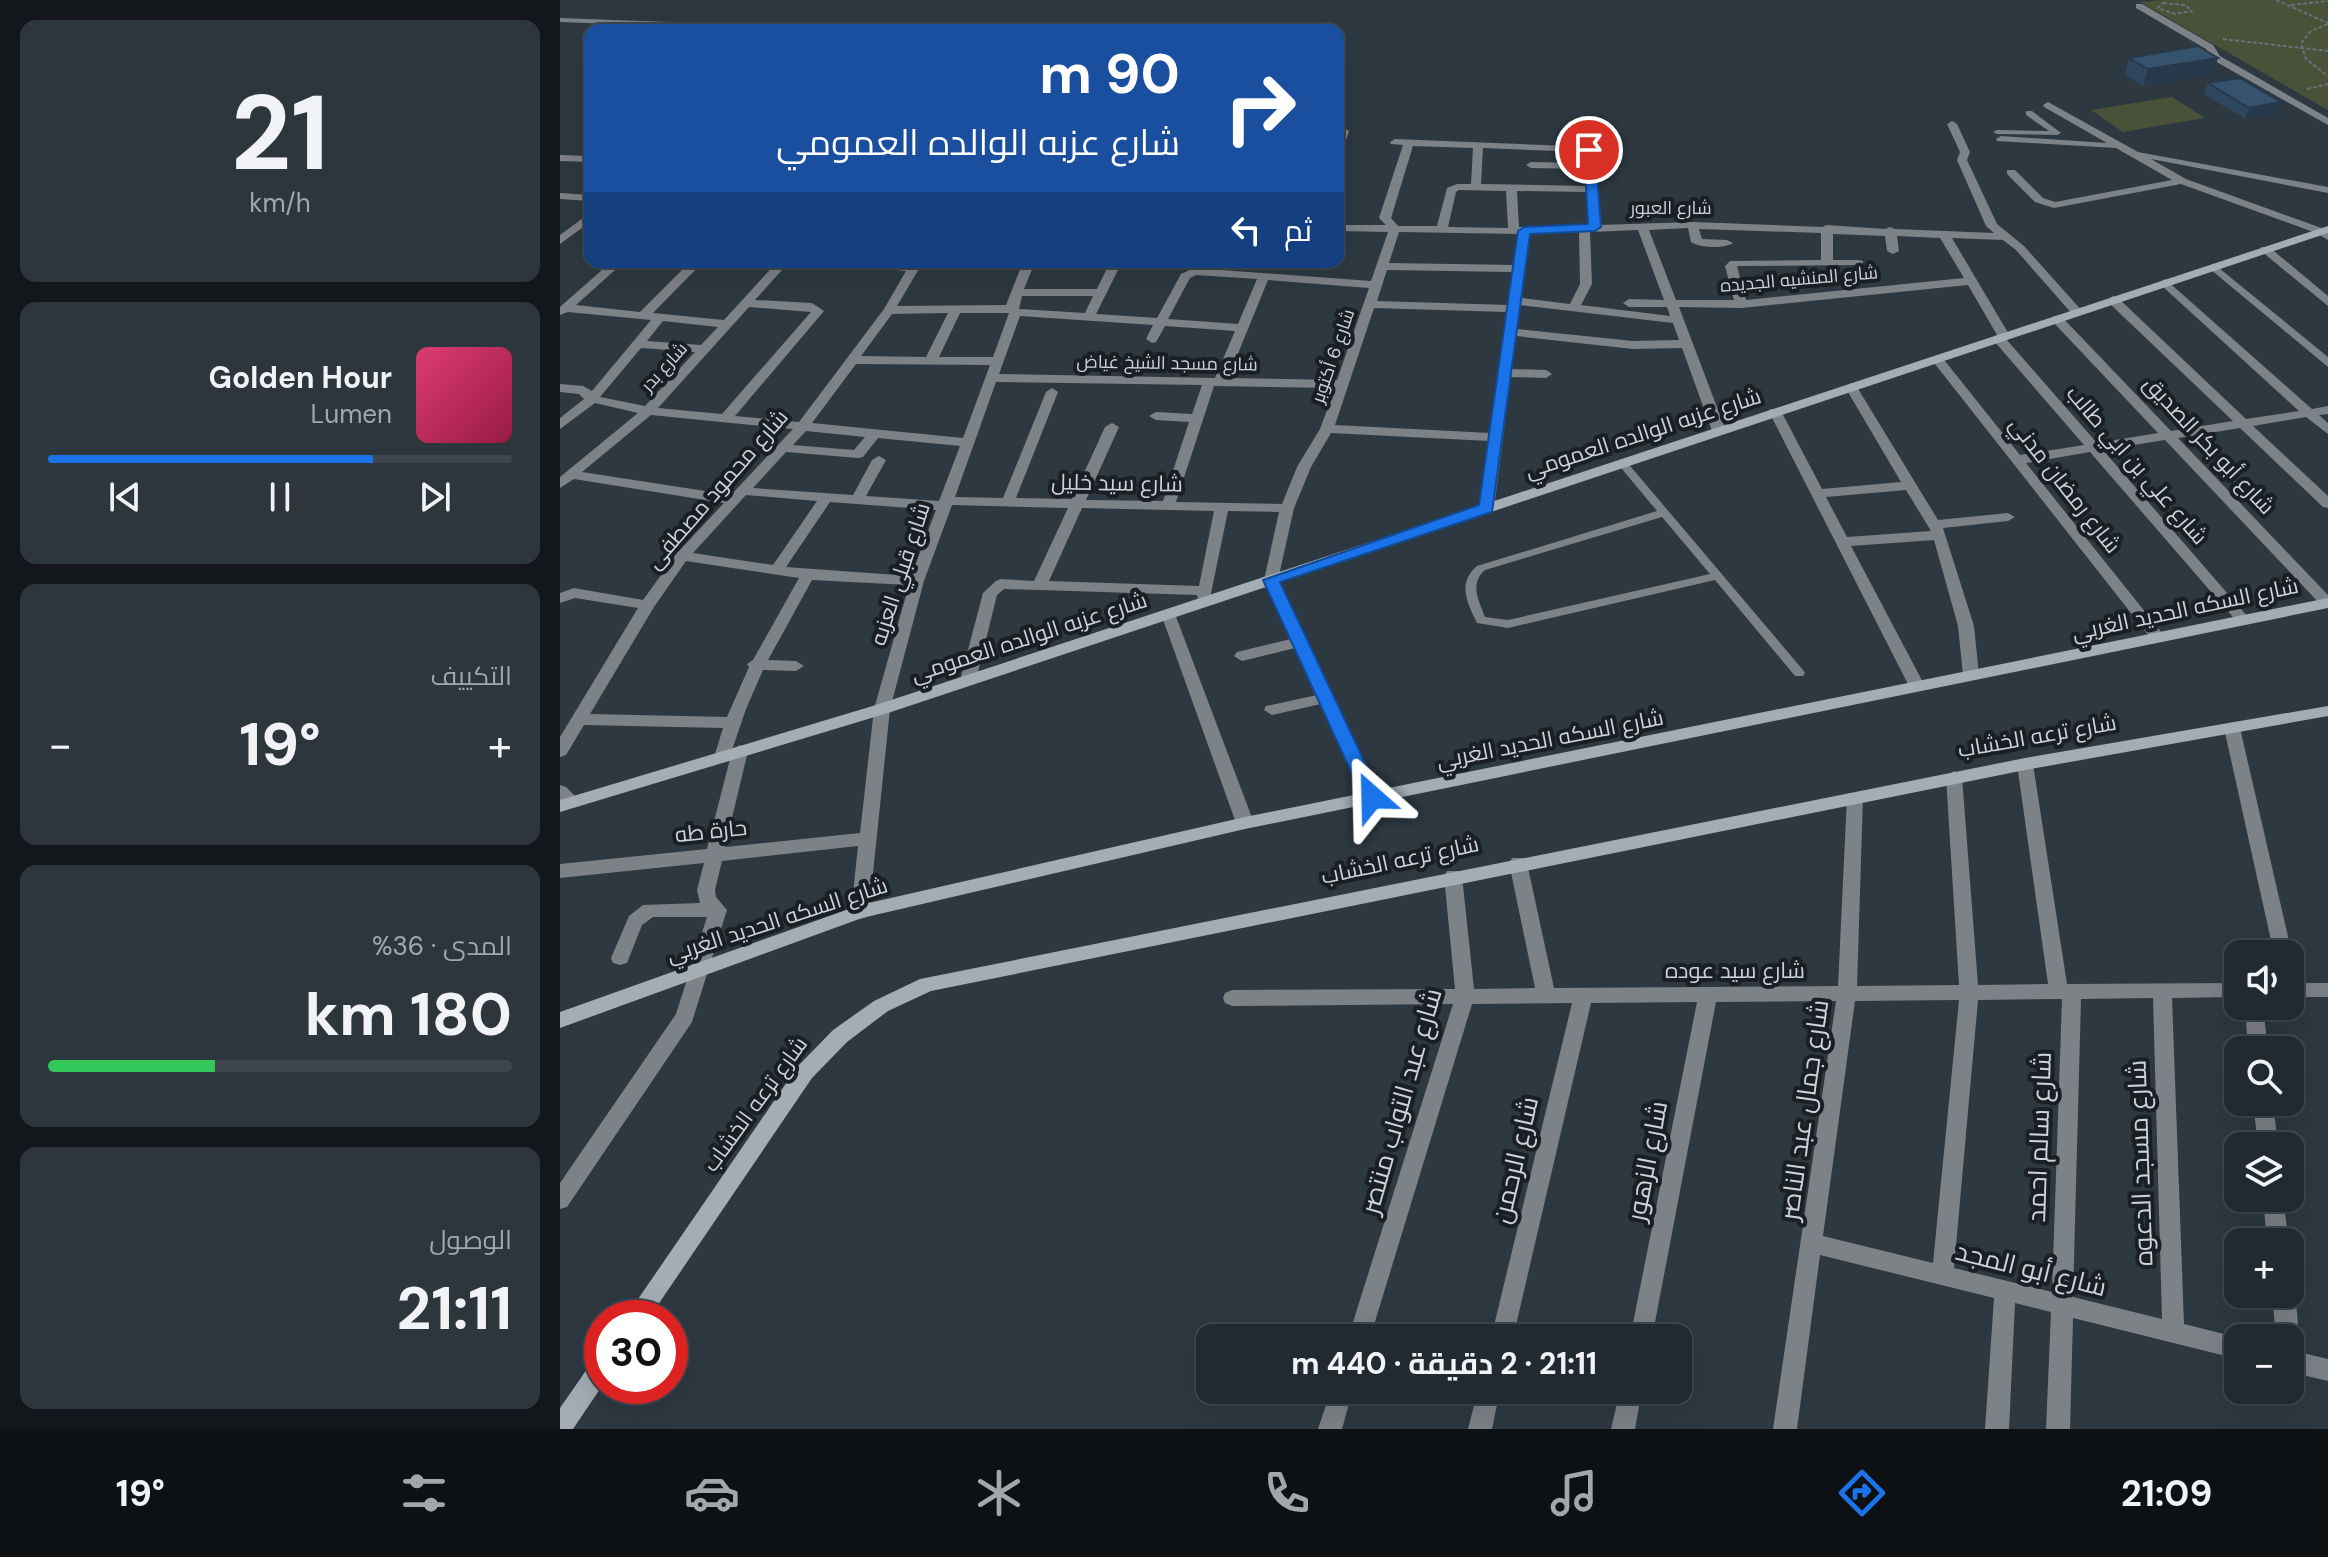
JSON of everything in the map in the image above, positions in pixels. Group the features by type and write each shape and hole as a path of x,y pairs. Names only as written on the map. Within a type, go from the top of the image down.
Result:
{"street":[{"path":"2139,6 2210,47 2216,58 2328,122"},
{"path":"2048,105 2182,181 2325,232"},
{"path":"1952,124 1965,152 1962,160 1992,226 2020,248 2077,312"},
{"path":"1999,136 2122,149 2328,190"},
{"path":"1395,142 1585,148 1590,151 1593,189 1586,284 1574,308"},
{"name":"شارع 6 أكتوبر","path":"1271,580 1287,508 1304,467 1327,429 1395,229 1385,218 1409,143"},
{"path":"1476,185 1478,144"},
{"path":"560,158 584,159"},
{"path":"1531,165 1591,166"},
{"path":"2011,172 2039,200 2054,205 2182,181"},
{"path":"1442,230 1451,190 1476,185 1593,189"},
{"path":"1487,508 1519,269 1519,231 1511,186"},
{"path":"560,196 584,198"},
{"path":"560,241 584,221"},
{"path":"1642,225 1719,431"},
{"path":"1693,225 1697,242 1727,243"},
{"name":"شارع العبور","path":"1344,228 1519,231 1693,225 1890,230 2004,237"},
{"path":"1827,228 1827,263"},
{"path":"1890,230 1893,251"},
{"name":"شارع عزبه الوالده العمومي","path":"564,800 882,709 1168,614 1205,597 1271,580 2265,249 2325,232"},
{"name":"شارع علي بن ابي طالب","path":"1943,233 2001,337 2243,620"},
{"path":"2265,249 2328,302"},
{"path":"1741,304 1731,266 1734,263 1859,263"},
{"path":"1382,266 1519,269"},
{"path":"2214,267 2328,363"},
{"path":"565,305 611,268"},
{"path":"643,316 691,268"},
{"name":"شارع بدر","path":"566,479 648,411 778,268"},
{"name":"شارع محمود مصطفى","path":"560,751 582,719 647,605 682,556 803,426 889,310 913,268"},
{"name":"شارع قبلي العزبه","path":"860,912 882,709 917,581 998,361 1014,310 1016,292 1026,268"},
{"path":"1088,319 1113,268"},
{"path":"1152,339 1190,272 1376,285"},
{"path":"1168,506 1197,418 1243,328 1264,276"},
{"name":"شارع المنشيه الجديده","path":"1629,303 1741,304 1971,281"},
{"path":"2165,283 2328,430"},
{"path":"1016,292 1101,293"},
{"path":"2113,300 2328,504"},
{"path":"725,419 818,311 812,307 746,303"},
{"path":"1369,304 1574,308 1677,320"},
{"path":"565,305 727,324"},
{"path":"889,310 1014,310 1088,319 1243,328"},
{"path":"931,360 956,310"},
{"path":"560,425 592,399 660,317"},
{"name":"شارع أبو بكر الصديق","path":"2057,319 2328,603"},
{"path":"1510,332 1633,345 1686,344"},
{"path":"637,344 705,349"},
{"name":"شارع رمضان مدني","path":"1937,359 2158,638"},
{"path":"852,360 998,361"},
{"path":"1505,373 1546,374"},
{"name":"شارع مسجد الشيخ غياض","path":"992,378 1342,384"},
{"path":"1851,387 1938,530 1966,626 1971,675"},
{"path":"560,388 583,390 592,399 648,411 968,443"},
{"path":"1008,502 1052,392"},
{"path":"2017,460 2328,410"},
{"path":"1775,412 1917,686"},
{"path":"1156,416 1197,418"},
{"path":"1040,584 1112,427"},
{"path":"1327,429 1496,437"},
{"path":"782,448 858,454 875,433"},
{"path":"857,500 879,460"},
{"name":"شارع سيد خليل","path":"566,479 738,496 946,503 1287,508"},
{"path":"1817,494 1911,485"},
{"path":"776,571 826,497"},
{"path":"968,680 992,590 1006,582 1205,597 1222,507"},
{"path":"1842,542 1938,530 2008,517"},
{"path":"682,556 808,575 917,581"},
{"path":"718,910 707,900 706,890 731,754 731,723 755,664 808,575"},
{"path":"1271,580 1372,797"},
{"path":"560,598 574,593 647,605"},
{"name":"شارع السكه الحديد الغربي","path":"560,1020 860,912 1245,823 2328,603"},
{"path":"1168,614 1245,823"},
{"path":"1242,656 1299,642"},
{"path":"755,664 796,666"},
{"path":"1272,710 1326,698"},
{"name":"شارع ترعه الخشاب","path":"648,1300 805,1072 840,1036 881,1006 927,984 1954,777 2232,728 2327,716"},
{"path":"582,719 731,723"},
{"path":"2232,728 2280,940"},
{"name":"شارع سالم احمد","path":"2025,764 2065,992 2058,1429"},
{"path":"1942,1276 1969,992 1954,777"},
{"name":"شارع جمال عبد الناصر","path":"1785,1429 1847,993 1855,797"},
{"name":"حارة طه","path":"560,871 868,839"},
{"path":"1518,863 1546,996"},
{"name":"شارع عبد التواب منتصر","path":"1363,1324 1465,996 1453,876"},
{"path":"620,958 635,921 649,910 718,910"},
{"path":"560,1200 685,1017 718,910"},
{"path":"2304,989 2328,990"},
{"name":"شارع سيد عوده","path":"1232,998 2224,990"},
{"name":"شارع مسجد الدعوه","path":"2162,991 2173,1332"},
{"name":"شارع الزهور","path":"1644,1324 1708,994"},
{"name":"شارع الرحمن","path":"1505,1324 1583,995"},
{"name":"شارع أبو المجد","path":"1811,1243 2224,1345"},
{"path":"1997,1429 2005,1291"},
{"path":"2304,1364 2328,1370"},
{"path":"560,1428 584,1393"},
{"path":"1330,1429 1338,1404"},
{"path":"1480,1429 1486,1404"},
{"path":"1623,1429 1628,1404"}],"lane":[{"path":"560,20 668,24"},
{"path":"2015,137 2058,132 2029,113"},
{"path":"1622,463 1799,673"},
{"path":"1663,513 1481,568 1469,579 1468,586 1481,620 1508,624 1717,576"}],"path":[{"path":"2276,0 2328,24"},
{"path":"2288,5 2328,1"},
{"path":"2301,48 2306,35 2328,24"},
{"path":"2215,38 2328,51"},
{"path":"2301,48 2310,63 2328,76"},
{"path":"2307,89 2328,84"}],"green space":[{"path":"2328,0 2328,110 2140,2"},
{"path":"2172,97 2205,118 2123,132 2091,110"}],"building":[{"path":"2198,46 2218,58 2148,69 2129,58"},
{"path":"2240,78 2281,102 2249,108 2208,83"}],"route":[{"path":"1372,797 1271,580 1487,508 1524,231 1595,227 1589,150"}]}
